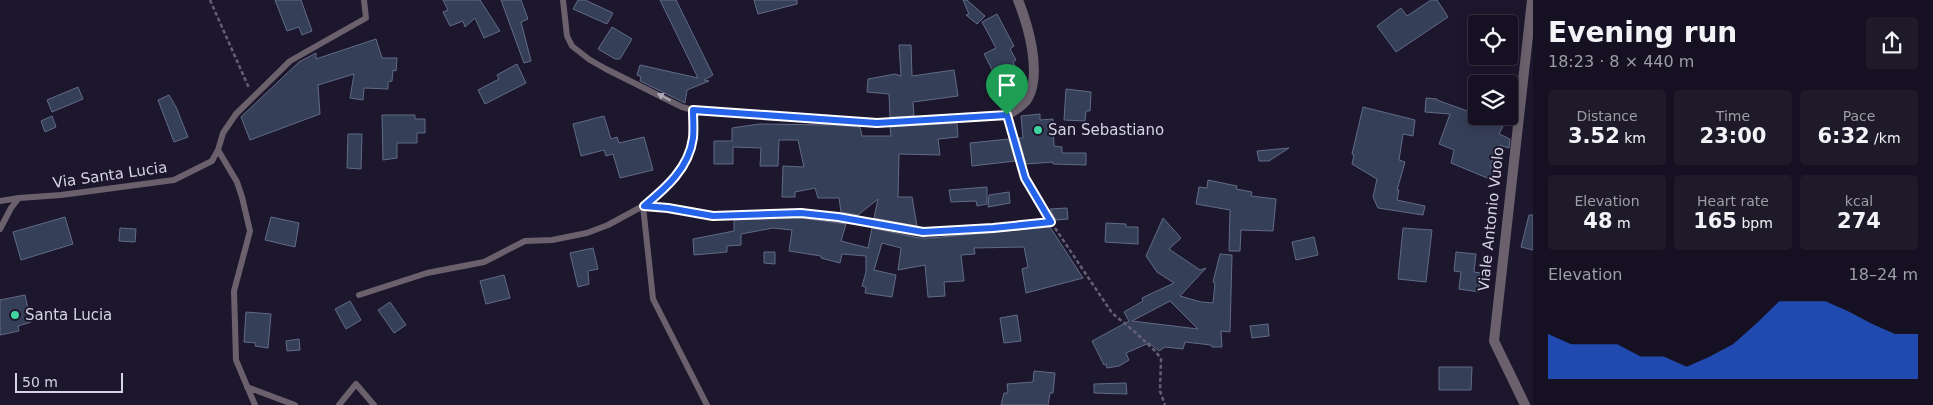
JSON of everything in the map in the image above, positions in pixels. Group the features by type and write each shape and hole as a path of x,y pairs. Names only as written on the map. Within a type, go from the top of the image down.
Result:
{"street":[{"path":"1007,115 1028,99 1033,80 1032,54 1027,22 1018,0"},
{"name":"Viale Antonio Vuolo","path":"1525,405 1494,341 1495,318 1532,0"}],"lane":[{"name":"Via Santa Lucia","path":"0,201 174,180 212,161 223,134 236,114 290,62 366,18 364,0"},
{"path":"563,0 567,36 572,46 606,70 682,107 693,110 877,123 1007,115 1025,178 1051,222 923,232 838,217 801,213 713,216 644,206"},
{"path":"359,296 427,273 484,262 525,241 552,240 587,233 608,225 644,206 666,187 687,160 693,138 693,110"},
{"path":"218,150 237,182 250,232 234,291 236,360 255,405"},
{"path":"0,228 19,198"},
{"path":"644,206 652,299 707,405"},
{"path":"339,405 356,384 374,405"},
{"path":"247,387 295,405"}],"path":[{"path":"210,0 254,98"},
{"path":"1051,222 1112,313 1135,332 1160,359 1160,391 1165,405"}],"building":[{"path":"275,0 301,0 312,31 302,35 299,27 287,31"},
{"path":"443,0 480,0 500,31 484,38 475,18 465,27 463,21 450,26 443,12 448,10"},
{"path":"501,0 521,0 528,19 521,22 531,61 524,63"},
{"path":"578,0 585,0 613,13 607,24 573,9"},
{"path":"660,0 676,0 713,75 704,80 709,81 687,90 685,103 640,81 641,77 637,75 640,65 698,78"},
{"path":"754,0 797,0 797,4 758,14"},
{"path":"963,0 967,0 985,16 977,24 966,15 969,14"},
{"path":"1431,0 1437,0 1448,17 1396,52 1377,26 1401,8 1407,16"},
{"path":"997,14 1014,46 1010,49 1016,60 1013,62 1022,81 1013,103 1009,106 1009,75 998,81 984,54 996,48 982,22"},
{"path":"612,27 632,39 620,59 615,59 598,49"},
{"path":"376,39 382,58 397,58 396,71 393,70 392,81 388,82 388,89 364,88 363,100 350,98 354,74 318,85 320,114 250,140 241,117 299,62 316,53 316,59"},
{"path":"899,45 911,45 912,76 954,70 958,96 913,102 914,116 890,117 889,94 867,92 868,79 895,74 901,76"},
{"path":"517,64 526,83 485,104 478,90 499,79 497,75"},
{"path":"78,87 83,99 52,112 47,100"},
{"path":"1066,89 1091,92 1090,111 1086,111 1085,121 1064,120"},
{"path":"169,95 188,137 174,142 158,100"},
{"path":"1426,98 1437,99 1468,111 1468,125 1504,125 1499,134 1510,139 1509,148 1499,145 1490,166 1496,169 1492,180 1451,163 1454,150 1439,144 1450,114 1425,112"},
{"path":"1363,107 1415,120 1413,136 1403,134 1399,160 1405,162 1397,190 1399,190 1397,200 1425,206 1423,215 1378,208 1373,197 1377,179 1352,164 1354,155 1352,154"},
{"name":"San Sebastiano","path":"1040,114 1040,120 1053,119 1054,146 1062,147 1062,153 1086,153 1086,165 1053,164 1053,162 1026,164 1019,138 1023,138 1021,116"},
{"path":"382,115 415,115 415,119 425,119 425,133 417,133 417,143 397,143 397,158 383,160"},
{"path":"52,116 56,127 45,132 41,121"},
{"path":"604,116 611,139 617,137 619,143 644,137 653,170 620,178 613,154 606,156 604,150 581,156 573,124"},
{"path":"957,123 958,137 938,139 940,155 899,154 898,197 912,197 917,226 874,218 878,199 858,215 841,212 839,198 818,198 815,188 795,192 795,197 782,197 783,166 804,167 798,140 779,140 778,166 760,166 761,148 733,147 733,164 714,164 714,141 732,141 732,128 759,124 834,125 860,127 862,136 891,136 890,127"},
{"path":"348,134 362,134 361,169 347,168"},
{"path":"1009,139 1015,161 972,166 970,143"},
{"path":"1289,148 1269,161 1259,161 1257,151"},
{"path":"1208,180 1237,186 1236,189 1252,192 1251,196 1276,199 1273,231 1241,230 1240,251 1229,251 1230,210 1196,204 1199,187 1207,188"},
{"path":"987,187 987,204 977,206 976,201 951,202 949,190"},
{"path":"1009,192 1010,203 988,207 989,195"},
{"path":"1067,208 1068,219 1056,220 1050,209"},
{"path":"1529,215 1533,215 1533,250 1521,247"},
{"path":"65,217 73,244 21,260 13,232"},
{"path":"271,217 299,223 295,247 265,240"},
{"path":"801,218 846,224 841,241 868,248 872,228 919,238 931,238 1050,227 1083,278 1026,293 1022,269 1028,267 1024,247 974,248 975,254 961,255 964,281 944,282 945,296 928,297 925,265 898,270 901,248 882,243 874,270 896,275 892,297 865,293 866,287 862,286 866,272 866,256 842,254 840,263 821,258 821,256 789,251 792,230 773,228 741,234 741,245 727,246 727,252 694,255 693,239 734,231 734,220"},
{"path":"1163,218 1181,238 1169,249 1200,270 1206,268 1180,296 1201,302 1213,303 1215,283 1213,282 1220,254 1232,255 1230,332 1221,331 1222,347 1185,342 1183,349 1165,347 1159,351 1149,343 1126,353 1129,360 1119,366 1107,368 1092,341 1129,321 1124,312 1143,301 1142,298 1174,283 1157,272 1146,256","holes":["1170,301 1198,329 1132,321"]},
{"path":"1106,223 1138,227 1138,244 1105,242"},
{"path":"120,228 136,229 135,242 119,241"},
{"path":"1403,228 1432,230 1426,282 1398,279"},
{"path":"1314,237 1318,255 1296,260 1292,242"},
{"path":"593,248 598,269 588,271 589,284 578,287 570,253"},
{"path":"764,252 775,252 775,264 764,263"},
{"path":"1456,252 1476,254 1474,272 1481,273 1479,292 1459,289 1461,272 1454,271"},
{"path":"504,275 510,298 486,304 480,281"},
{"name":"Santa Lucia","path":"25,295 31,322 18,326 19,331 0,335 0,300"},
{"path":"350,301 361,320 346,329 335,309"},
{"path":"390,302 406,325 394,333 378,310"},
{"path":"246,312 271,314 268,348 255,346 256,343 244,342"},
{"path":"1017,315 1021,341 1004,343 1000,318"},
{"path":"1268,324 1269,336 1252,338 1250,326"},
{"path":"299,339 300,350 287,351 286,341"},
{"path":"1439,367 1472,367 1471,390 1439,390"},
{"path":"1034,371 1055,373 1053,393 1050,393 1048,405 1001,405 1004,393 1008,393 1007,384 1033,382"},
{"path":"1126,383 1127,394 1094,393 1094,384"}],"place":[{"name":"San Sebastiano","path":"1038,130"},
{"name":"Santa Lucia","path":"15,315"}],"route":[{"path":"693,110 877,123 1007,115 1025,178 1051,222 923,232 838,217 801,213 713,216 644,206 666,187 687,160 693,138 693,110"}]}
